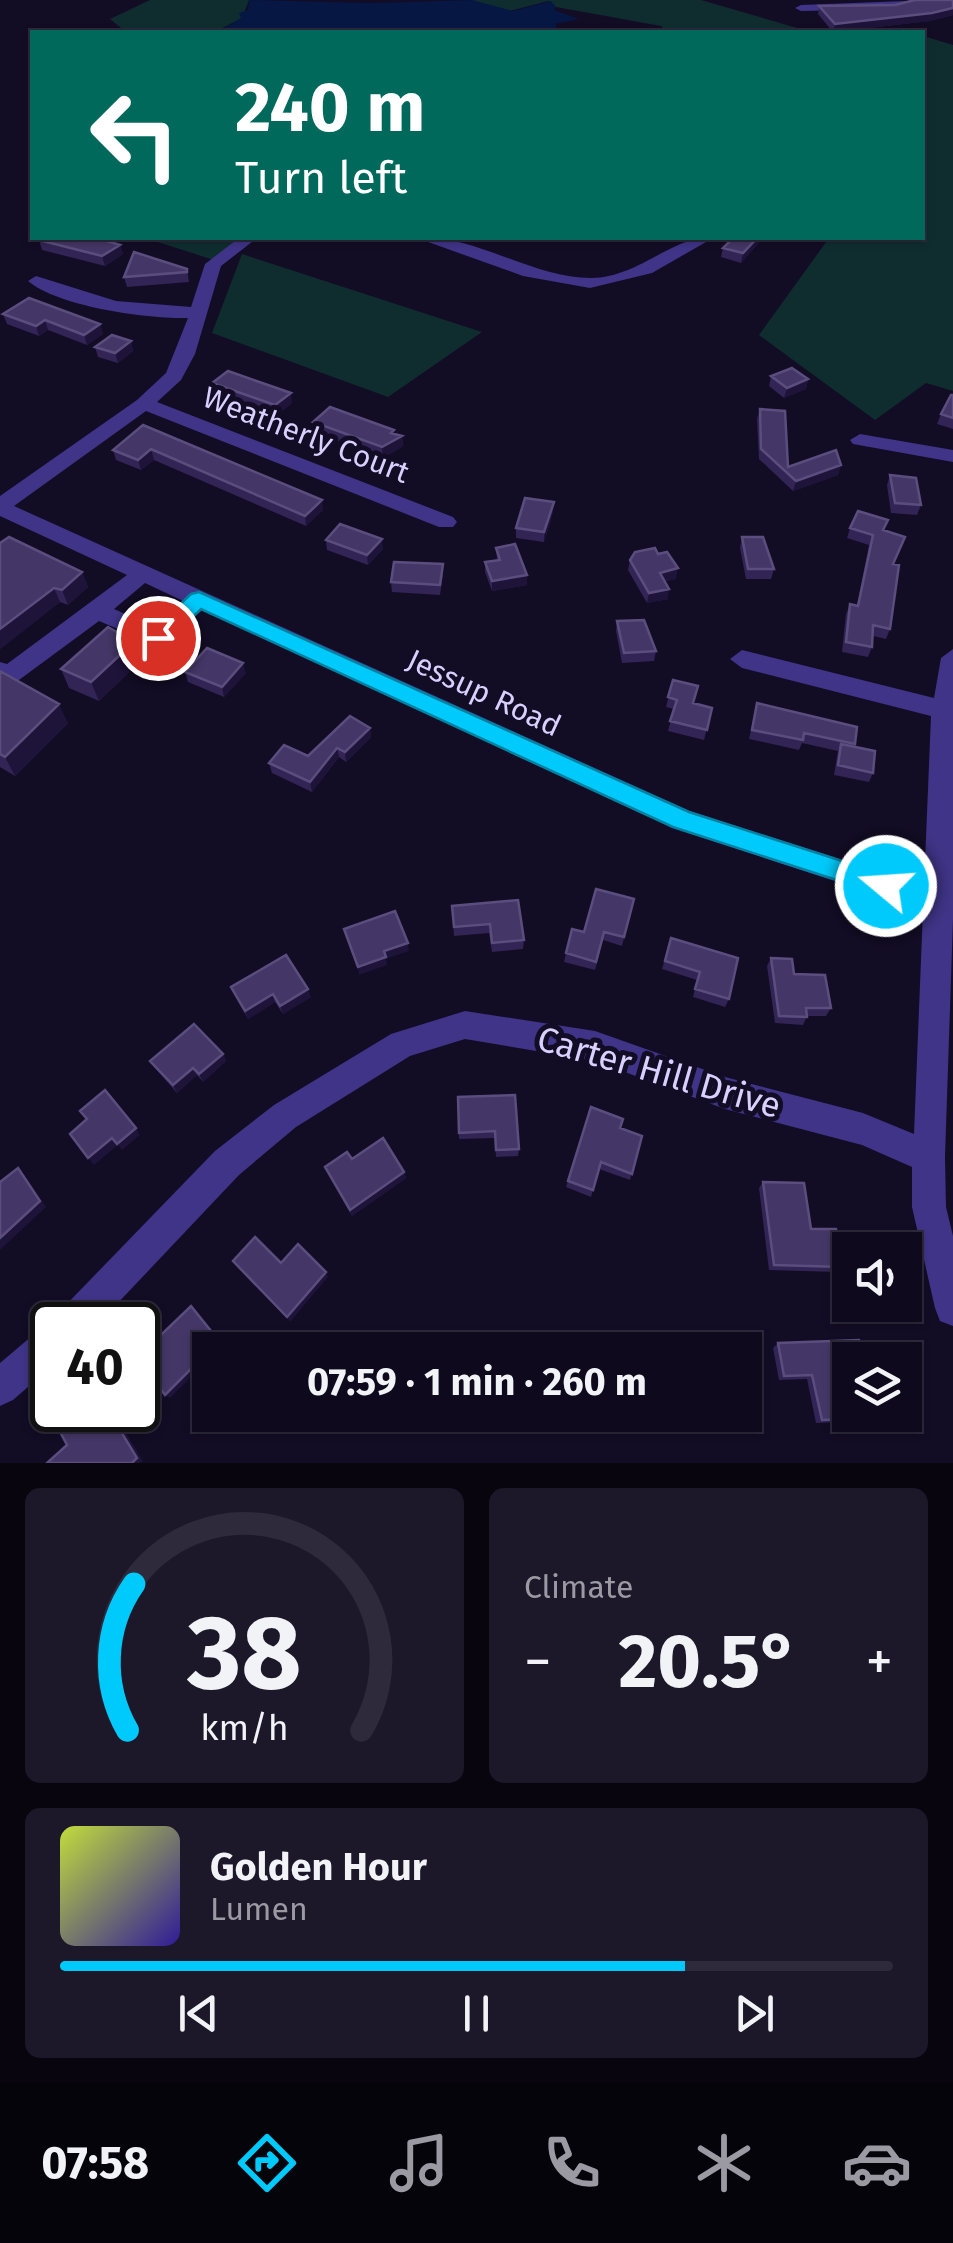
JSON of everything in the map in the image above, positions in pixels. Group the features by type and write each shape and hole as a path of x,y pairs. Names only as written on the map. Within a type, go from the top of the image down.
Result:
{"street":[{"path":"801,8 893,6 927,0"},
{"path":"0,507 144,404 174,376 213,264 246,240"},
{"path":"432,240 559,278 592,283 672,259 698,240"},
{"path":"36,282 110,308 150,314 199,312"},
{"name":"Weatherly Court","path":"144,404 446,522"},
{"path":"860,440 953,456"},
{"name":"Jessup Road","path":"0,507 682,820 944,904"},
{"path":"0,671 11,674 142,574"},
{"path":"98,611 158,638 199,600"},
{"path":"953,658 948,711 944,904 928,1158 929,1207 953,1308"},
{"path":"742,659 948,711"},
{"name":"Carter Hill Drive","path":"94,1302 227,1164 284,1116 402,1044 465,1025 595,1046 725,1093 875,1133 928,1158"},
{"path":"0,1387 30,1362"}],"green space":[{"path":"150,0 249,0 242,18 219,30 124,30 110,19"},
{"path":"470,0 701,0 804,30 664,30 661,26 556,7 548,1 510,11"},
{"path":"925,37 953,45 953,391 926,383 875,420 759,335 828,240 925,240"},
{"path":"151,240 238,240 214,260"},
{"path":"242,254 482,332 388,397 212,333"}],"water":[{"path":"249,0 472,0 513,11 551,1 554,10 579,19 556,24 558,30 220,30 248,10"}],"building":[{"path":"915,0 953,0 953,8 835,24 819,6 895,5"},
{"path":"39,240 104,240 120,245 102,256"},
{"path":"731,240 755,240 743,253 723,248"},
{"path":"134,252 187,269 187,272 124,277"},
{"path":"29,298 100,324 84,335 45,320 36,326 3,314"},
{"path":"112,335 131,341 115,353 95,347"},
{"path":"792,368 808,379 787,388 771,376"},
{"path":"228,371 291,393 275,405 212,383"},
{"path":"953,395 953,418 941,414"},
{"path":"330,407 402,436 382,447 313,422"},
{"path":"760,409 785,411 788,467 836,450 841,465 796,481 761,449"},
{"path":"143,425 322,500 305,516 151,449 138,460 113,450"},
{"path":"890,475 916,478 921,505 895,503"},
{"path":"525,498 554,502 544,532 516,528"},
{"path":"858,511 888,520 883,530 905,537 893,564 899,565 890,629 873,625 872,647 846,642 850,604 858,606 873,535 850,528"},
{"path":"340,524 382,539 367,555 326,540"},
{"path":"9,537 82,572 62,590 54,588 0,629 0,543"},
{"path":"742,537 763,537 774,569 748,569"},
{"path":"515,544 527,575 492,581 485,562 500,560 496,548"},
{"path":"655,548 658,554 667,552 678,568 660,573 669,589 649,593 630,560 635,552"},
{"path":"394,562 443,564 440,585 391,582"},
{"path":"644,620 656,651 624,653 617,621"},
{"path":"108,627 134,642 91,682 61,669"},
{"path":"207,648 243,663 222,687 185,672"},
{"path":"0,671 59,704 5,757 0,754"},
{"path":"673,680 698,686 693,703 712,708 707,730 670,721 677,700 668,697"},
{"path":"757,703 857,727 855,744 804,733 803,740 752,730"},
{"path":"350,716 370,728 345,752 337,748 310,782 269,763 284,745 308,756"},
{"path":"841,744 875,751 873,773 838,765"},
{"path":"596,889 634,899 624,937 604,932 596,962 566,953 572,929 584,932"},
{"path":"518,900 524,940 492,943 490,924 454,927 452,906"},
{"path":"395,911 408,943 384,951 386,957 358,967 344,929"},
{"path":"671,938 738,958 729,999 695,989 700,972 665,961"},
{"path":"286,955 308,989 280,1006 273,994 245,1011 231,987"},
{"path":"771,958 792,959 794,974 825,975 831,1008 806,1008 807,1017 779,1016"},
{"path":"194,1024 223,1054 199,1074 193,1068 173,1085 150,1061"},
{"path":"105,1090 136,1128 117,1144 112,1138 88,1158 70,1134 87,1119 80,1111"},
{"path":"515,1095 519,1149 496,1150 495,1131 459,1133 458,1097"},
{"path":"591,1107 623,1119 620,1128 642,1136 632,1174 601,1162 593,1190 568,1181"},
{"path":"383,1138 404,1172 350,1210 325,1167 347,1152 352,1159"},
{"path":"18,1168 40,1201 0,1238 0,1182"},
{"path":"763,1182 804,1183 811,1229 836,1229 832,1232 832,1267 774,1265"},
{"path":"255,1237 281,1263 298,1244 326,1272 287,1317 233,1261"},
{"path":"191,1306 212,1332 192,1332 192,1368 165,1395 160,1388 160,1336"},
{"path":"859,1340 832,1342 832,1420 822,1420 812,1375 784,1376 778,1343"},
{"path":"60,1432 121,1432 137,1458 132,1463 47,1463 67,1445"}],"route":[{"path":"158,638 199,600 682,820 886,886"}]}
